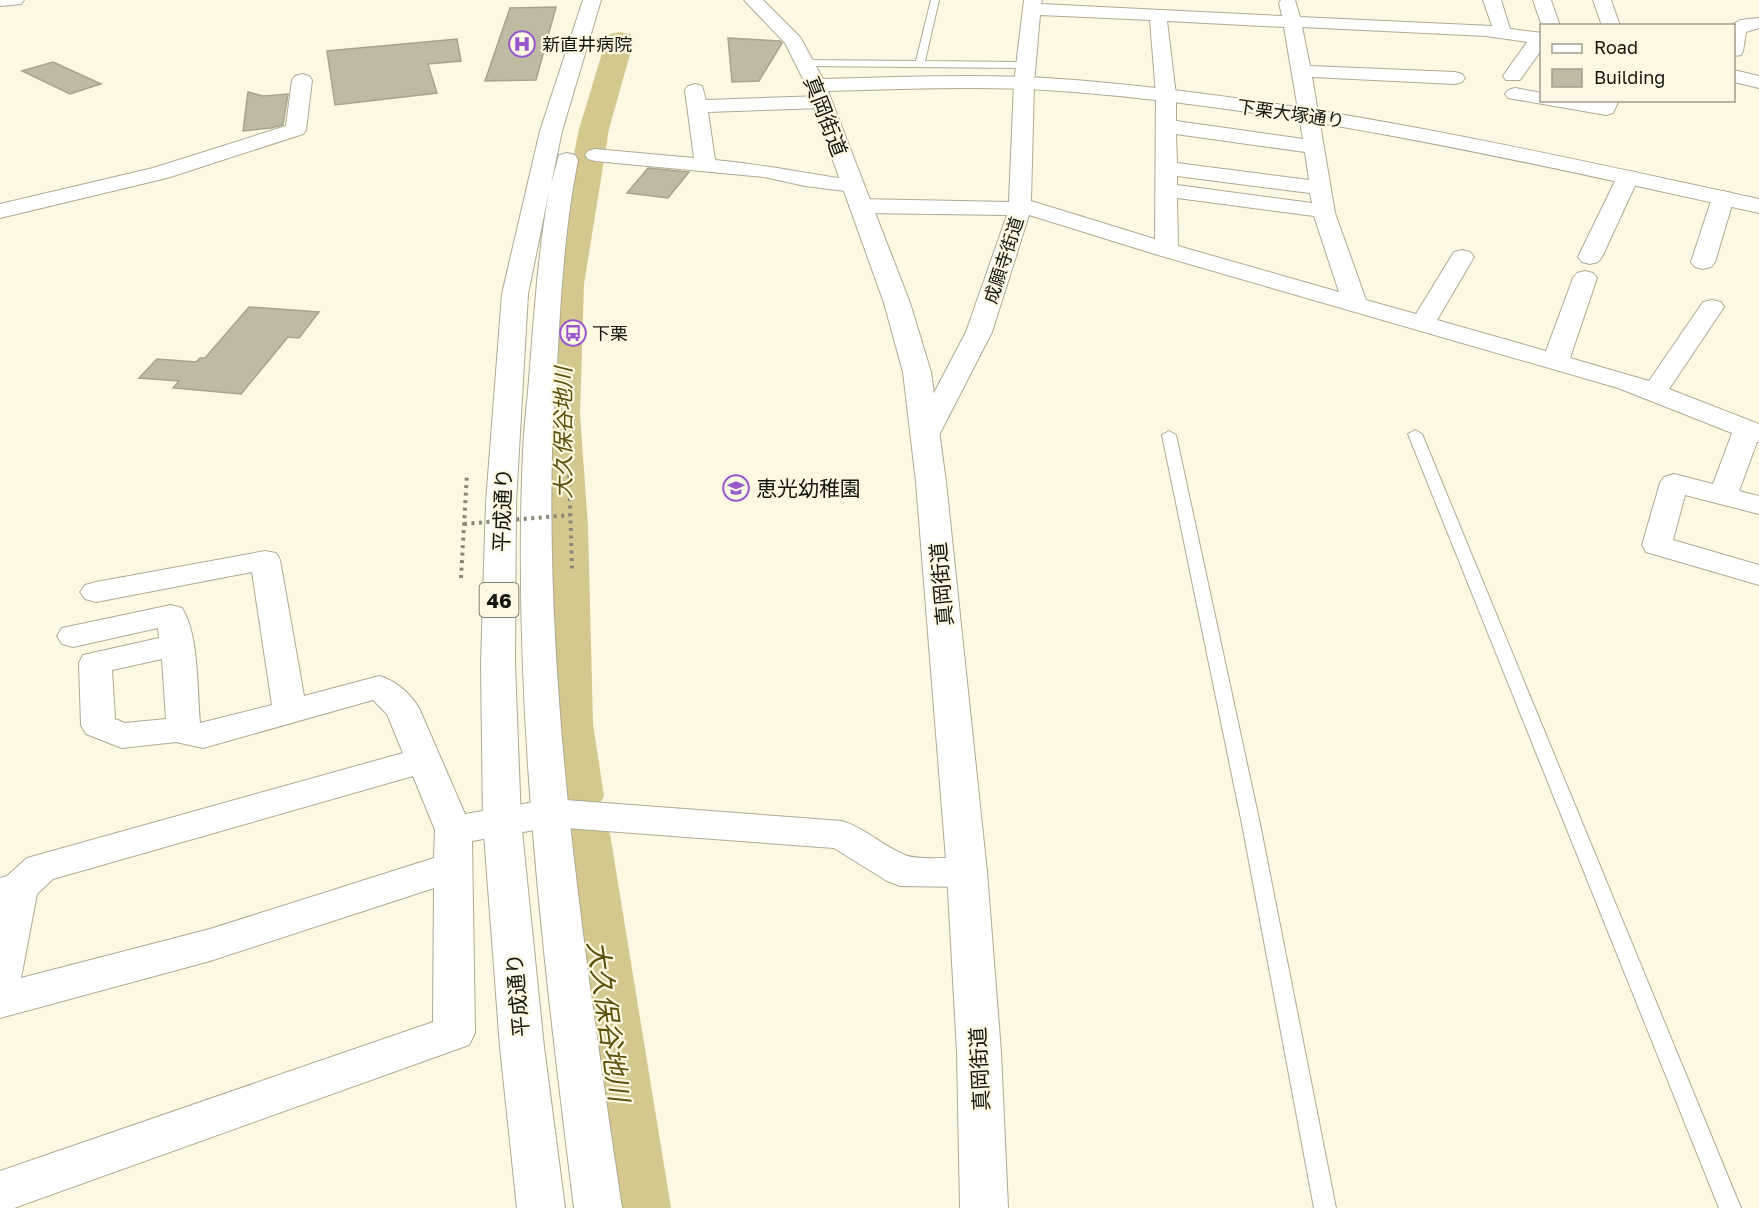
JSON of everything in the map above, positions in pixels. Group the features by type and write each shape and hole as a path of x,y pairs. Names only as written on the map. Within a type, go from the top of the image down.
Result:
{"main road":[{"path":"0,1 15,0"},
{"name":"平成通り","path":"541,1208 522,1047 502,821 498,664 501,513 515,294 551,131 592,0"},
{"name":"平成通り","path":"598,1208 577,1053 542,694 537,459 546,291 558,196 580,106 613,0"},
{"name":"真岡街道","path":"753,0 793,41 815,84 900,313 917,372 926,435 967,872 979,1052 984,1208"},
{"name":"下栗大塚通り","path":"815,84 1025,74 1400,129 1759,206"}],"street":[{"path":"1287,0 1310,115 1324,211 1355,303"},
{"path":"1492,0 1503,34"},
{"path":"1542,0 1543,24"},
{"path":"1602,0 1610,24"},
{"path":"1032,4 1158,15 1291,21 1392,18 1503,34 1540,35"},
{"name":"成願寺街道","path":"926,435 979,332 1020,207 1025,74 1032,4"},
{"path":"1158,15 1166,95 1166,250"},
{"path":"1735,44 1737,29 1746,24 1759,23"},
{"path":"1540,42 1514,85 1540,98"},
{"path":"1301,71 1455,78"},
{"path":"1735,76 1759,82"},
{"path":"0,211 159,173 296,130 302,80"},
{"path":"705,165 696,98 815,84"},
{"path":"1564,102 1606,109 1609,102"},
{"path":"1166,126 1314,147"},
{"path":"595,155 764,171 805,180 856,196 1020,207 1556,360 1655,391 1753,432 1723,496"},
{"path":"1166,168 1321,188"},
{"path":"1556,360 1587,267 1628,177"},
{"path":"1166,190 1324,211"},
{"path":"1702,262 1723,198"},
{"path":"1423,322 1462,257"},
{"path":"1655,391 1712,307"},
{"path":"1759,505 1674,483 1657,545 1759,575"},
{"path":"96,592 265,560 290,712"},
{"path":"73,636 171,615 177,645 184,732"},
{"path":"0,1192 454,1033 453,848 424,760 402,708 379,687 203,736 176,730 122,735 98,725 95,663 177,645"},
{"path":"0,985 9,890 40,868 424,760"},
{"path":"0,1000 210,945 453,848 502,821 552,813 842,835 900,871 967,872"}],"lane":[{"path":"920,64 935,0"},
{"path":"815,84 920,64 1025,74"},
{"path":"1415,434 1730,1208"},
{"path":"1169,435 1251,824 1325,1208"}],"path":[{"path":"568,468 572,569"},
{"path":"462,578 467,473"},
{"path":"465,524 570,515"}],"building":[{"name":"新直井病院","path":"556,7 536,80 485,81 510,8"},
{"path":"728,38 780,41 782,43 759,81 732,82"},
{"path":"457,39 461,61 428,64 437,93 335,105 327,51"},
{"path":"53,62 101,84 70,94 22,71"},
{"path":"248,92 263,96 288,94 283,125 243,131"},
{"path":"648,168 689,172 668,198 627,193"},
{"path":"249,307 319,312 299,338 288,337 241,394 173,388 179,381 139,378 157,359 196,362 200,358 205,358"}],"waterway":[{"name":"大久保谷地川","path":"577,796 567,724 565,526 559,414 566,284 594,129 620,40"},
{"name":"大久保谷地川","path":"582,834 636,1208"}],"place":[{"name":"新直井病院","path":"522,44"},
{"name":"下栗","path":"573,333"},
{"name":"恵光幼稚園","path":"736,488"}]}
